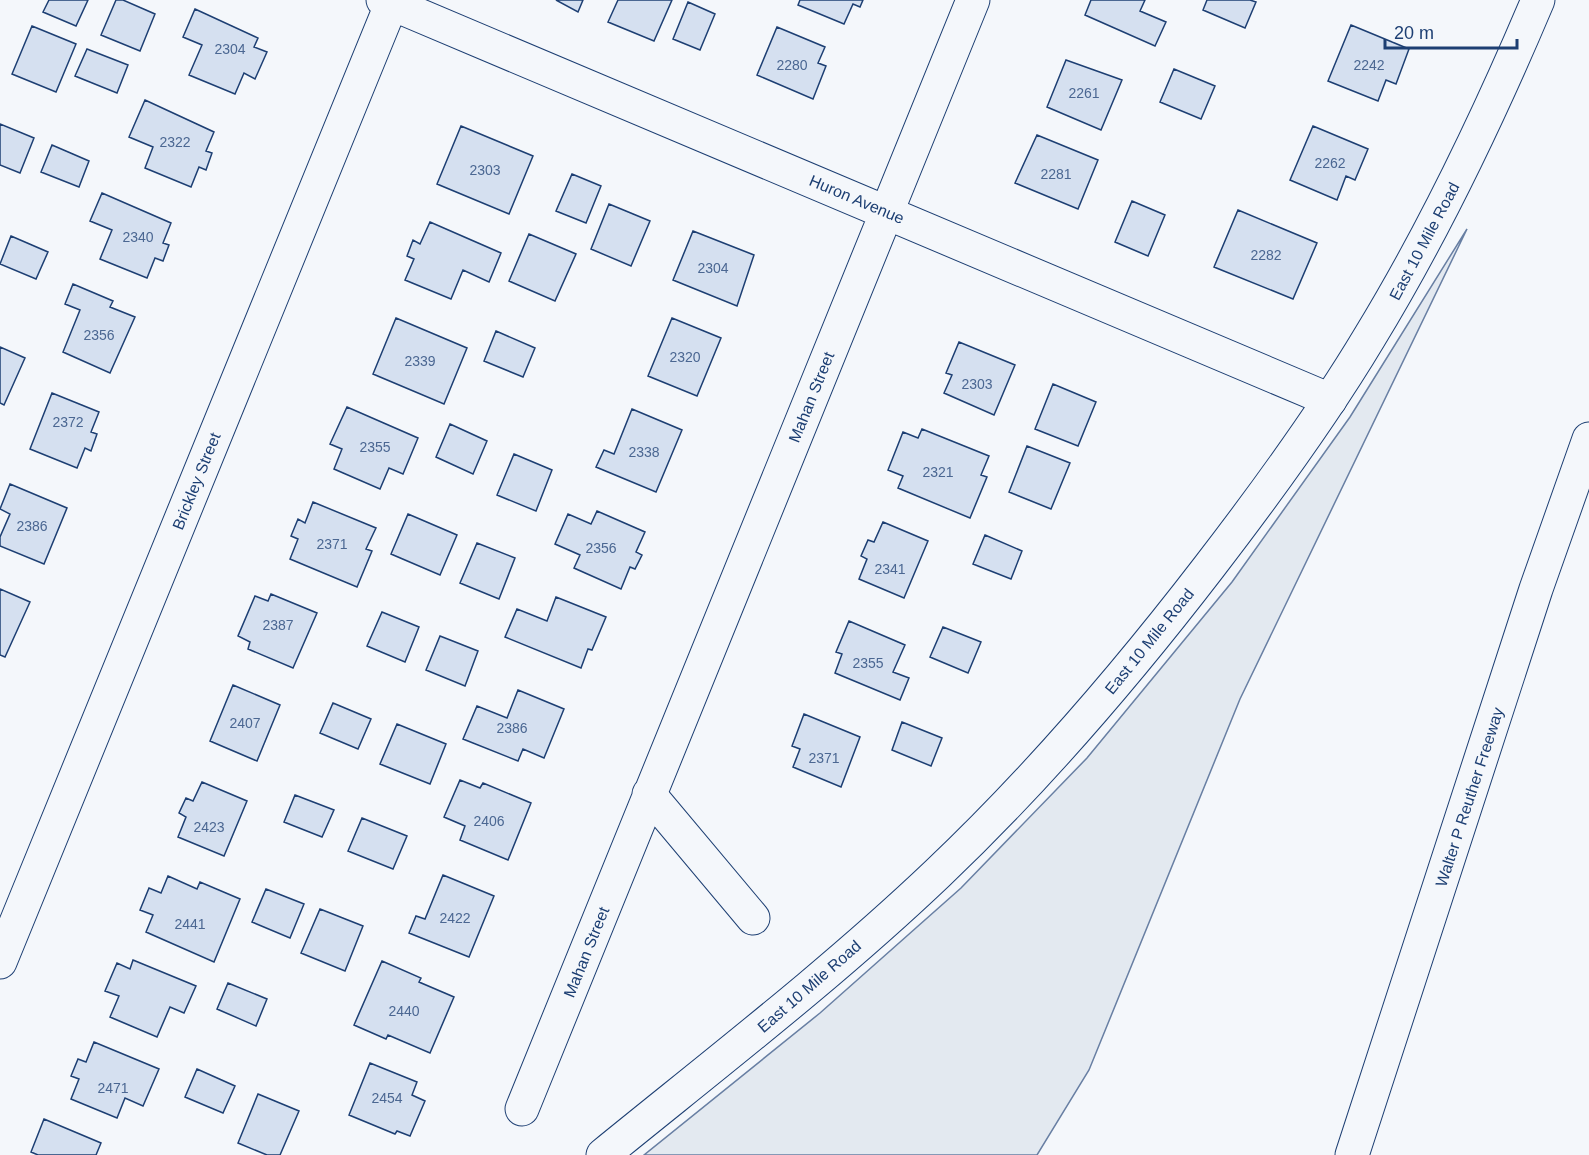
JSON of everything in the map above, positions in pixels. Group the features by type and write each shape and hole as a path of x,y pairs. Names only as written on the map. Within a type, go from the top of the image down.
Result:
{"main road":[{"name":"Mahan Street","path":"522,1109 973,0"},
{"name":"East 10 Mile Road","path":"603,1155 767,1022 938,873 1050,758 1149,644 1245,521 1330,400 1384,314 1455,184 1499,92 1538,0"},
{"name":"Huron Avenue","path":"389,1 1330,400"},
{"name":"Brickley Street","path":"0,962 389,1"},
{"name":"Walter P Reuther Freeway","path":"1352,1155 1536,589 1589,439"},
{"path":"649,794 753,918"}],"shaded area":[{"path":"1467,229 1240,699 1089,1070 1037,1155 644,1155 820,1013 961,888 1087,758 1232,582 1350,417"}],"building":[{"path":"49,0 88,0 76,26 43,12"},
{"path":"116,0 123,0 155,14 140,51 101,35"},
{"path":"556,0 583,0 578,12"},
{"path":"618,0 672,0 654,41 608,22"},
{"path":"800,0 863,0 860,7 853,4 844,24 798,5"},
{"path":"1091,0 1145,0 1140,11 1166,22 1155,46 1085,15"},
{"path":"1207,0 1256,2 1245,28 1203,10"},
{"path":"688,2 715,14 700,50 673,39"},
{"path":"195,9 258,38 254,47 267,52 255,79 244,73 235,94 189,75 202,45 183,37"},
{"path":"1351,25 1409,49 1396,84 1386,80 1378,101 1328,81"},
{"path":"32,26 76,44 56,92 12,74"},
{"path":"777,27 825,47 818,63 826,66 813,99 757,75"},
{"path":"87,49 128,65 117,93 75,76"},
{"path":"1066,60 1122,80 1101,130 1047,107"},
{"path":"1174,69 1215,86 1201,119 1160,102"},
{"path":"145,100 214,132 206,151 212,153 206,170 199,167 191,187 145,168 153,147 129,137"},
{"path":"0,124 34,138 20,173 0,165"},
{"path":"461,126 533,156 509,214 437,184"},
{"path":"1313,126 1368,149 1355,180 1346,176 1337,200 1290,180"},
{"path":"1037,135 1098,160 1078,209 1015,183"},
{"path":"52,145 89,161 79,187 41,172"},
{"path":"572,174 601,186 586,223 556,211"},
{"path":"102,193 171,223 163,243 169,245 163,261 155,258 147,278 100,259 112,230 90,221"},
{"path":"1132,201 1165,215 1148,256 1115,242"},
{"path":"609,204 650,221 631,266 591,249"},
{"path":"1238,210 1317,243 1293,299 1214,267"},
{"path":"430,222 501,253 489,282 463,270 451,299 405,280 414,259 407,256 413,240 420,244"},
{"path":"693,231 754,255 737,306 673,280"},
{"path":"529,234 576,254 555,301 509,281"},
{"path":"11,236 48,252 36,279 0,264"},
{"path":"73,284 113,301 110,307 135,317 110,373 63,352 80,310 65,304"},
{"path":"396,318 467,348 444,404 373,374"},
{"path":"672,318 721,338 697,396 648,376"},
{"path":"496,331 535,348 523,377 484,361"},
{"path":"959,342 1015,365 994,415 944,393 952,375 946,373"},
{"path":"0,347 25,358 4,405 0,403"},
{"path":"1053,384 1096,402 1078,446 1035,429"},
{"path":"52,393 99,412 91,432 97,434 91,451 85,448 77,468 30,449"},
{"path":"347,407 418,438 403,474 389,468 380,489 334,469 342,449 330,444"},
{"path":"632,409 682,430 656,492 596,467 604,450 614,454"},
{"path":"450,424 487,441 473,474 436,457"},
{"path":"922,429 989,456 981,475 987,477 970,518 898,488 903,476 888,470 903,432 918,438"},
{"path":"1027,446 1070,463 1051,509 1009,492"},
{"path":"514,454 552,470 536,511 497,495"},
{"path":"10,484 67,508 44,564 0,546 0,537 10,514 0,509"},
{"path":"313,502 376,528 366,549 372,551 357,587 290,559 298,539 291,536 298,519 305,523"},
{"path":"597,511 645,532 636,552 642,555 635,569 630,567 621,589 574,568 580,555 555,544 568,514 591,524"},
{"path":"408,514 457,535 440,575 391,554"},
{"path":"883,522 928,541 904,598 859,579 867,559 861,556 868,540 874,542"},
{"path":"985,535 1022,551 1011,579 973,564"},
{"path":"477,543 515,558 499,599 460,583"},
{"path":"0,589 30,602 5,657 0,655"},
{"path":"271,594 317,613 293,668 248,649 250,642 238,636 255,596 268,601"},
{"path":"556,597 606,617 592,650 588,649 581,668 505,637 517,609 547,621"},
{"path":"382,612 419,627 405,662 367,646"},
{"path":"849,621 905,645 893,672 909,678 900,700 835,673 842,654 836,652"},
{"path":"943,627 981,642 968,673 930,657"},
{"path":"440,636 478,651 465,686 426,670"},
{"path":"233,685 280,705 257,761 210,741"},
{"path":"518,690 564,709 544,758 523,749 518,761 463,739 477,706 507,718"},
{"path":"333,703 371,719 358,749 320,733"},
{"path":"804,714 860,737 841,787 793,767 800,749 792,746"},
{"path":"902,722 942,738 931,766 892,750"},
{"path":"397,724 446,744 430,784 380,764"},
{"path":"460,780 480,788 483,783 531,803 508,860 460,840 465,826 444,817"},
{"path":"202,782 247,801 224,856 178,837 186,817 179,813 186,798 193,801"},
{"path":"295,795 334,810 322,837 284,822"},
{"path":"362,818 407,836 393,869 348,851"},
{"path":"443,875 494,896 469,957 409,933 416,916 425,919"},
{"path":"168,876 197,889 200,882 240,899 214,962 146,932 153,915 140,910 149,888 161,893"},
{"path":"266,889 304,904 290,938 252,922"},
{"path":"320,909 363,926 345,971 301,953"},
{"path":"133,960 196,986 184,1013 170,1007 157,1037 110,1017 119,996 105,991 117,963 130,969"},
{"path":"382,961 421,978 419,982 454,997 430,1053 388,1035 386,1039 354,1025"},
{"path":"228,983 267,999 256,1026 217,1009"},
{"path":"94,1042 159,1069 143,1106 125,1098 117,1118 71,1099 79,1079 71,1076 78,1059 86,1062"},
{"path":"370,1063 417,1082 412,1095 425,1101 410,1136 397,1131 395,1134 349,1115"},
{"path":"197,1069 235,1086 223,1113 185,1097"},
{"path":"258,1094 299,1111 280,1155 267,1155 238,1143"},
{"path":"44,1119 101,1143 96,1155 38,1155 31,1152"}]}
